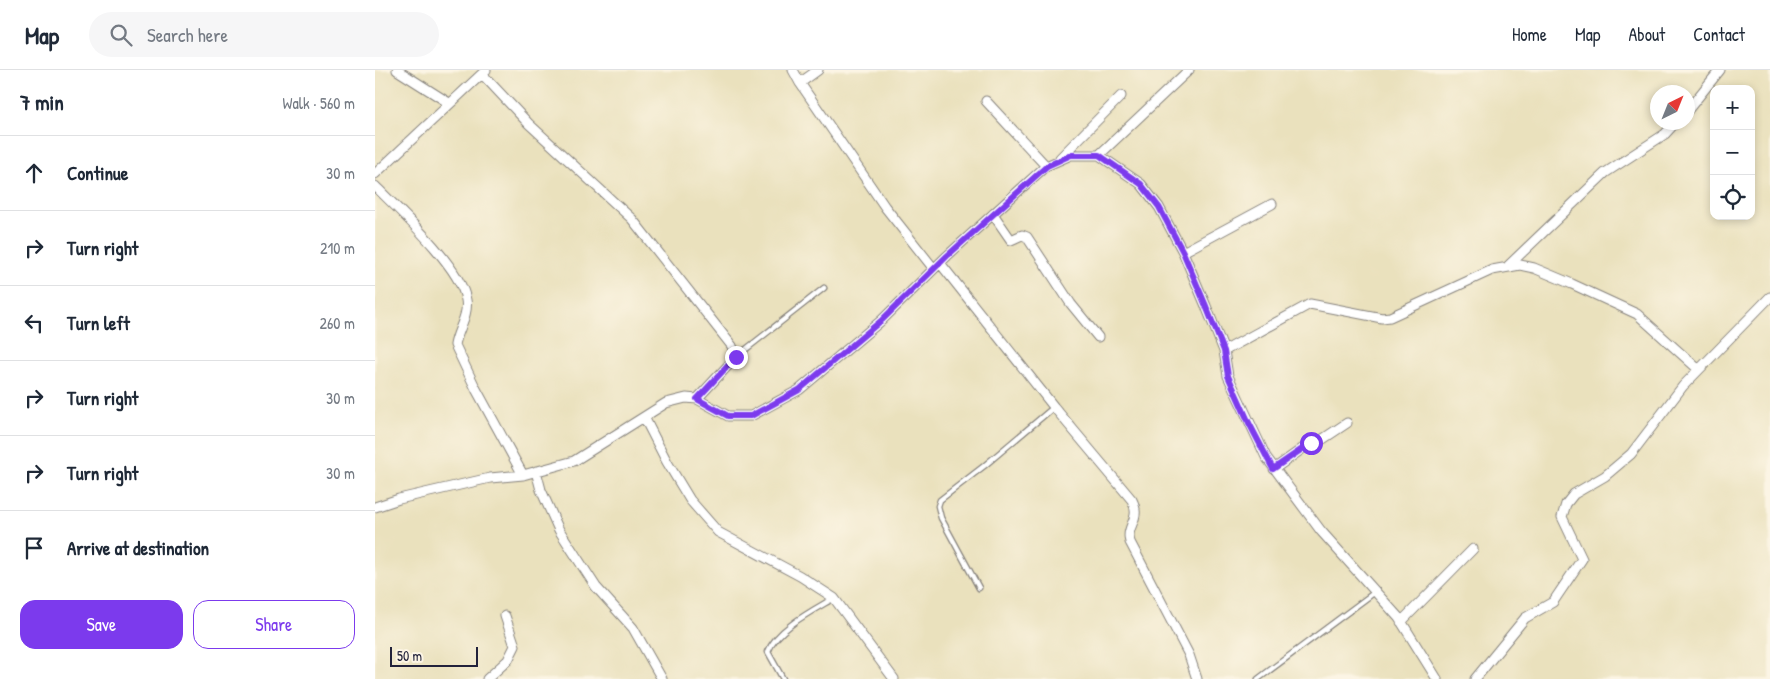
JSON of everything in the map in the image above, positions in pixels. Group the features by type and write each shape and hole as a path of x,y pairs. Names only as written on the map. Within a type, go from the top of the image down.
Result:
{"street":[{"path":"397,70 449,104"},
{"path":"793,70 885,207 937,266 1132,500 1136,515 1129,535 1130,542 1189,655 1197,679"},
{"path":"800,83 818,70"},
{"path":"1099,155 1189,70"},
{"path":"1695,101 1720,70"},
{"path":"375,174 470,83 485,72 529,124 632,219 732,346 736,357 697,399"},
{"path":"1058,160 1121,96"},
{"path":"986,101 1047,166"},
{"path":"1508,266 1605,173 1669,130"},
{"path":"375,507 399,499 490,478 523,475 574,461 666,403 686,398 697,399 728,416 751,416 799,390 882,320 937,266 1047,166 1071,155 1099,155 1141,184 1159,207 1183,252 1224,351 1228,376 1258,444 1273,469 1321,532 1401,622 1437,679"},
{"path":"375,186 425,235 464,291 466,308 455,345 476,389 523,475"},
{"path":"1183,252 1272,204"},
{"path":"993,214 1011,240 1023,234 1027,237 1071,304 1098,337"},
{"path":"1224,351 1310,304 1377,317 1390,317 1492,270 1508,266 1534,268 1631,311 1647,322 1697,369"},
{"path":"1475,679 1525,618 1553,602 1582,559 1562,517 1566,504 1574,494 1605,476 1631,454 1697,369 1728,342 1770,297"},
{"path":"644,417 667,462 690,500 719,532 800,576 834,598 894,679"},
{"path":"1273,469 1309,444 1323,439 1347,423"},
{"path":"536,471 541,490 559,530 596,587 633,628 662,679"},
{"path":"1401,622 1473,549"},
{"path":"487,679 509,660 515,646 505,616"}],"lane":[{"path":"736,357 824,288"},
{"path":"979,588 941,518 938,506 940,500 1054,407"},
{"path":"1258,679 1375,592"},
{"path":"783,679 768,652 770,645 802,617 834,598"}],"route":[{"path":"736,357 697,399 704,401 728,416 751,416 799,390 882,320 947,256 1036,174 1058,160 1071,155 1099,155 1141,184 1159,207 1183,252 1206,306 1224,351 1228,376 1258,444 1273,469 1311,443"}]}
